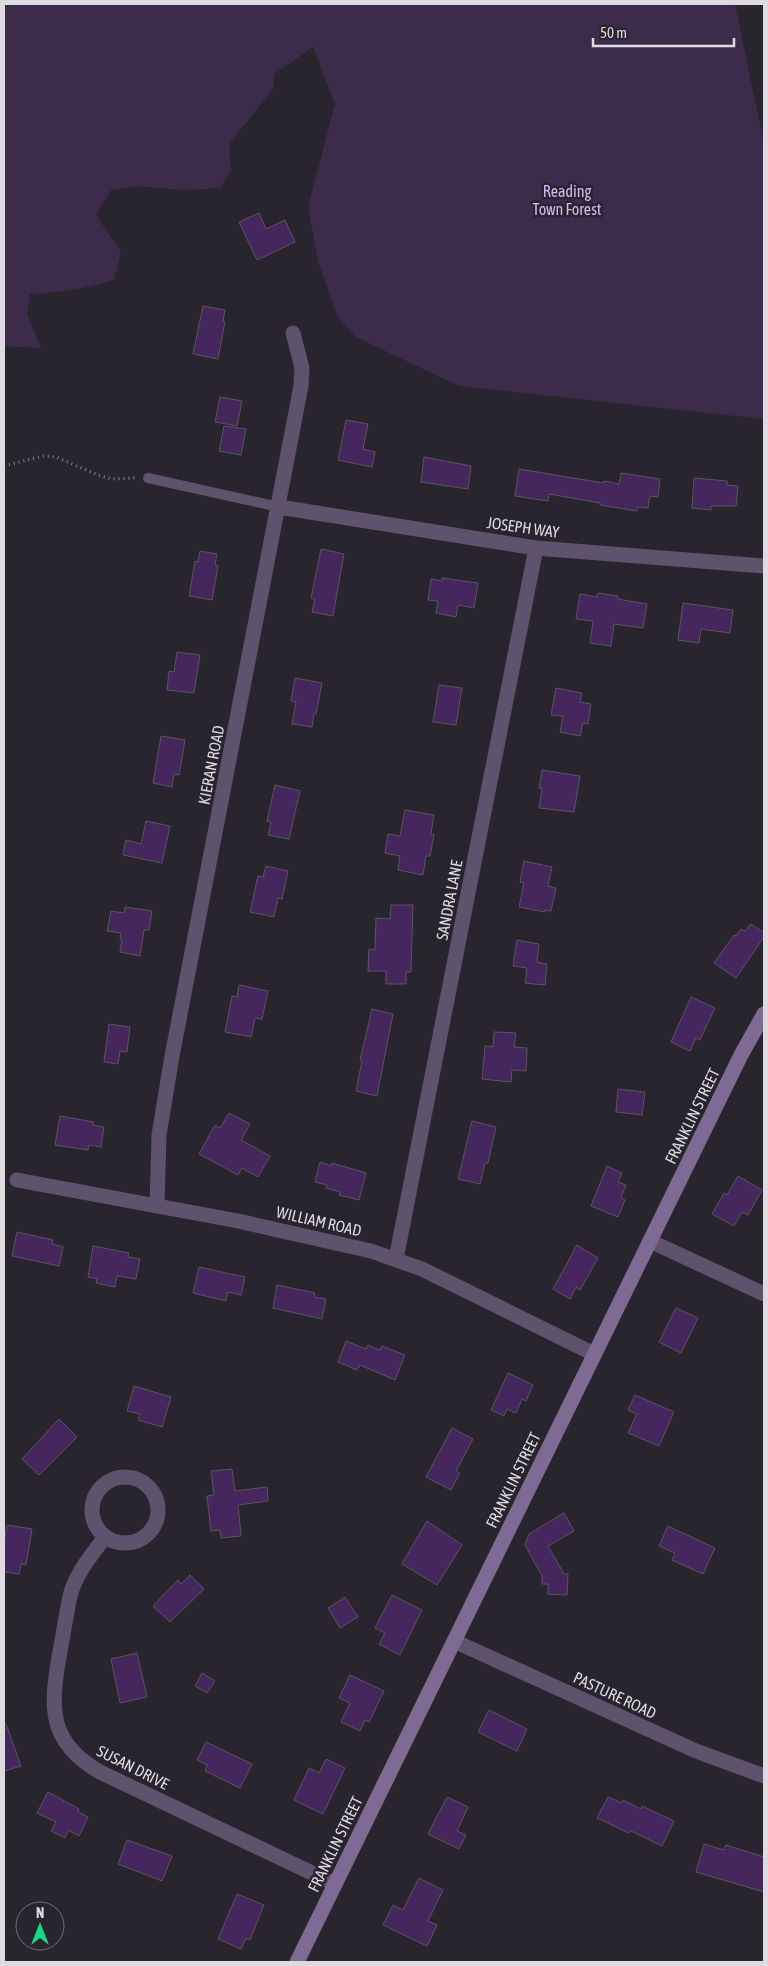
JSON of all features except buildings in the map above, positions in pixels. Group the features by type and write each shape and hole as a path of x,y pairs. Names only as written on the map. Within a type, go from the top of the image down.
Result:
{"main road":[{"name":"FRANKLIN STREET","path":"297,1962 741,1055 764,1014"}],"street":[{"name":"KIERAN ROAD","path":"157,1206 159,1135 172,1056 302,380 301,362 294,333"},
{"name":"JOSEPH WAY","path":"279,507 536,548 764,566"},
{"name":"SANDRA LANE","path":"396,1259 536,548"},
{"name":"WILLIAM ROAD","path":"17,1180 291,1232 396,1259 422,1269 594,1354"},
{"path":"650,1241 764,1294"},
{"path":"126,1477 139,1480 150,1487 156,1498 158,1511 156,1524 152,1530 143,1538 130,1543 118,1542 106,1537 97,1528 92,1515 94,1496 102,1486 113,1479 126,1477"},
{"name":"SUSAN DRIVE","path":"106,1537 80,1570 70,1596 53,1696 56,1719 65,1741 80,1759 100,1772 335,1884"},
{"name":"PASTURE ROAD","path":"454,1641 696,1751 764,1776"}],"lane":[{"path":"148,478 279,507"}],"path":[{"path":"4,466 43,456 56,457 79,468 111,479 148,478"}],"green space":[{"name":"Reading Town Forest","path":"4,4 735,4 764,144 764,419 459,386 356,337 338,318 318,261 308,207 335,104 313,47 274,74 273,89 229,144 231,171 220,188 183,190 137,186 111,190 96,215 121,252 114,280 72,290 30,294 27,314 41,348 4,346"}]}
